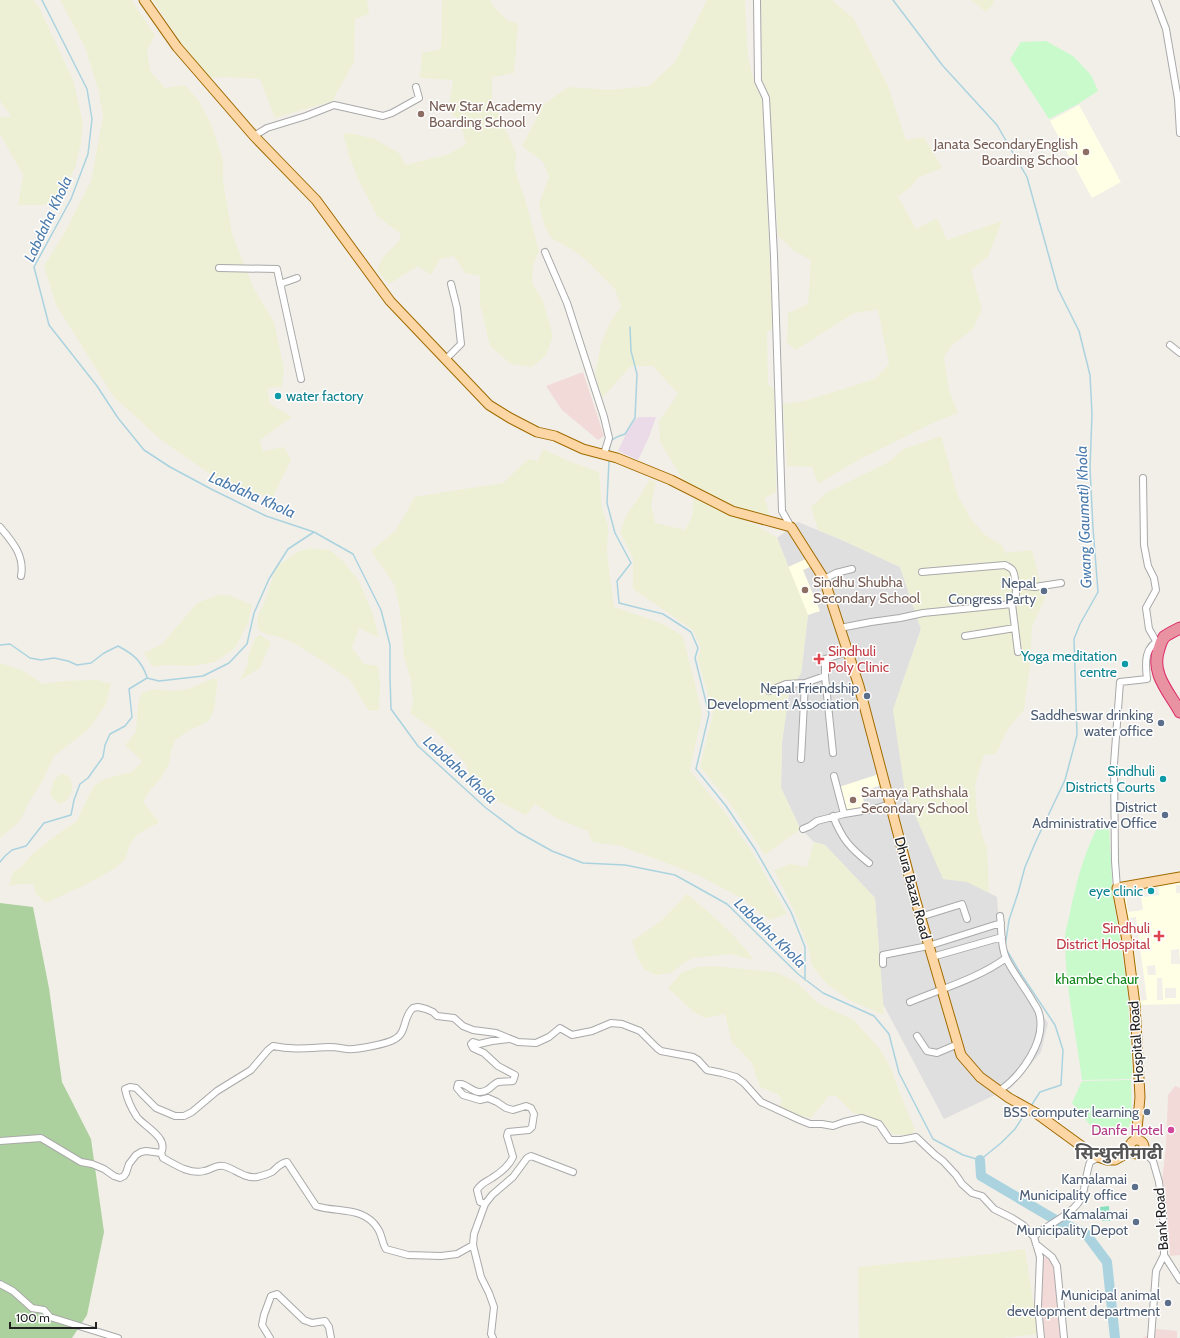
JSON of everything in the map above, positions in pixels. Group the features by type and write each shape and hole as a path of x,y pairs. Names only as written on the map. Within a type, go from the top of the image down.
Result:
{"highway":[{"path":"1180,628 1160,639 1156,666 1159,676 1176,700 1180,712"}],"main road":[{"path":"144,0 177,47 254,136 316,200 390,302 489,405 537,432 555,436 583,449 617,458 671,480 732,511 791,527"},
{"name":"Dhura Bazar Road","path":"791,527 824,579 859,686 928,946 961,1055 980,1077 1009,1098 1036,1113 1099,1157"},
{"path":"1117,888 1180,877"},
{"name":"Hospital Road","path":"1117,888 1124,917 1135,1005 1140,1097 1136,1140"},
{"path":"1136,1140 1143,1144 1143,1151 1137,1154 1131,1151 1131,1144 1136,1140"},
{"path":"1099,1157 1107,1160 1115,1160 1131,1151"}],"street":[{"path":"757,0 758,81 766,98 774,256 782,510 791,527"},
{"path":"1155,0 1166,29 1178,99 1180,133"},
{"path":"254,136 267,128 306,116 334,105 383,116 392,113 418,98 416,87"},
{"path":"545,252 566,303 604,417 609,438 604,454"},
{"path":"219,268 276,270 301,379"},
{"path":"280,284 297,278"},
{"path":"445,360 462,344 457,308 451,284"},
{"path":"1170,345 1180,353"},
{"path":"1117,888 1115,861 1114,764 1120,682 1147,679 1145,665 1148,652 1160,639 1149,629 1146,608 1156,590 1154,578 1148,566 1144,545 1143,478"},
{"path":"0,527 13,542 20,557 22,569 21,576"},
{"path":"840,628 922,613 1012,604 1016,600 1014,572 1005,565 922,572"},
{"path":"824,579 836,573 852,569"},
{"path":"1015,584 1035,587 1061,583"},
{"path":"1012,604 1018,652"},
{"path":"965,636 1015,628"},
{"path":"833,753 825,676 825,659 848,652"},
{"path":"769,691 786,684 804,683 825,676"},
{"path":"800,759 804,683"},
{"path":"834,776 844,814"},
{"path":"803,829 817,821 833,816 874,809 890,804"},
{"path":"833,816 840,832 847,842 854,851 869,863"},
{"path":"920,917 962,904 967,919"},
{"path":"883,964 883,955 928,946 979,930 1000,920 1006,958 1039,1013 1041,1025 1037,1042 1022,1070 1008,1085 999,1091"},
{"path":"979,930 982,943"},
{"path":"932,957 1002,937"},
{"path":"910,1002 974,976 999,964 1006,958"},
{"path":"473,1245 457,1254 441,1256 408,1255 390,1251 382,1244 379,1229 371,1219 353,1211 316,1206 287,1162 282,1163 270,1173 256,1177 244,1175 225,1166 219,1166 197,1172 180,1168 163,1158 161,1153 163,1149 162,1142 156,1134 138,1118 130,1105 125,1089 130,1087 136,1088 156,1108 175,1116 184,1116 192,1112 218,1091 251,1070 273,1046 292,1049 335,1047 357,1049 387,1042 401,1035 407,1014 413,1008 418,1007 433,1012 437,1016 454,1018 463,1026 473,1030 496,1034 518,1042 536,1043 549,1037 560,1028 572,1035 592,1031 611,1023 622,1024 640,1031 662,1051 693,1057 698,1060 707,1070 722,1072 736,1078 744,1083 762,1102 810,1124 833,1126 862,1118 879,1124 890,1140 901,1140 916,1137 935,1155 943,1160 962,1184 972,1193 982,1196 994,1209 1012,1218 1036,1234"},
{"path":"917,1036 927,1051 937,1053 958,1044"},
{"path":"485,1204 480,1202 477,1190 481,1184 491,1179 501,1171 513,1157 507,1136 508,1132 529,1130 532,1127 534,1114 531,1108 526,1106 513,1110 506,1108 488,1098 480,1100 463,1096 457,1088 458,1084 462,1084 466,1085 472,1091 481,1092 488,1090 494,1084 499,1082 513,1081 515,1075 498,1066 484,1053 473,1048 471,1044 473,1042 479,1044 509,1039"},
{"path":"0,1141 41,1138 81,1162 92,1164 120,1178 124,1176 129,1164 136,1155 146,1151 161,1153"},
{"name":"Bank Road","path":"1143,1151 1152,1161 1159,1182 1163,1213 1164,1255 1156,1271 1151,1338"},
{"path":"493,1338 490,1334 494,1307 481,1277 473,1245 474,1234 485,1204 492,1195 513,1177 531,1156 573,1172"},
{"path":"1036,1234 1074,1208 1082,1197 1086,1172 1090,1162 1099,1157"},
{"path":"1036,1234 1036,1244 1040,1257 1038,1306 1041,1338"},
{"path":"1036,1244 1052,1257 1057,1266 1064,1338"},
{"path":"1164,1255 1180,1280"},
{"path":"0,1284 13,1291 32,1308 44,1310 50,1317 118,1338"},
{"path":"270,1338 262,1325 270,1296 277,1294 304,1320 312,1323 325,1321 329,1326 331,1338"}],"shaded area":[{"path":"0,0 33,0 38,5 73,80 83,123 81,143 75,168 60,199 46,205 18,205 23,175 0,134 0,117 11,116 0,101"},
{"path":"60,0 131,0 155,35 147,51 150,71 165,88 185,85 199,101 211,124 223,160 223,181 232,234 253,287 274,322 284,369 282,387 267,388 270,404 292,417 260,440 263,451 284,447 291,460 272,499 219,480 161,440 114,397 56,305 44,266 65,232 91,181 103,117 99,92 85,47"},
{"path":"153,0 367,0 369,14 355,19 354,62 333,101 275,118 260,79 227,77 204,78"},
{"path":"442,0 490,0 494,7 508,21 518,23 514,73 492,77 492,101 499,113 516,153 515,170 525,199 539,251 533,265 532,283 543,301 553,336 546,355 532,367 511,364 490,346 480,304 480,276 465,273 454,256 440,259 431,275 418,266 389,284 377,270 382,258 399,241 401,234 377,216 358,179 349,156 343,133 355,134 375,139 399,153 405,165 449,154 466,144 460,122 448,110 453,80 420,78 422,53 441,49"},
{"path":"707,0 745,0 748,57 754,82 762,98 773,328 767,332 768,384 774,389 776,492 765,498 770,517 732,508 685,484 660,442 659,421 678,394 653,366 631,366 602,398 595,374 601,344 611,320 621,307 615,289 586,260 571,249 551,238 545,227 539,204 549,177 543,162 522,146 543,105 568,87 609,90 649,86 675,62"},
{"path":"761,0 832,0 854,19 888,86 906,140 924,137 942,168 919,177 910,188 898,196 916,229 937,218 947,240 1002,221 988,257 971,270 982,309 973,329 952,345 944,357 949,390 958,413 935,422 860,459 818,484 812,467 787,466 783,404 804,401 875,379 889,364 878,310 854,313 796,350 787,343 788,313 808,304 811,260 794,251 778,236 769,96 762,78"},
{"path":"971,0 993,0 994,3 986,12"},
{"name":"Janata SecondaryEnglish Boarding School","path":"1079,105 1121,182 1092,198 1050,121"},
{"path":"583,372 604,436 598,440 562,410 546,386"},
{"path":"639,417 656,417 649,437 638,460 618,451 626,434"},
{"path":"941,436 958,496 971,519 985,535 1003,546 1005,553 1032,550 1040,581 1049,589 1032,627 1030,665 1024,710 1009,727 996,754 984,755 975,784 977,814 983,838 987,847 989,893 967,882 943,879 905,792 893,710 921,629 900,567 818,530 811,507 826,493 887,463 904,449"},
{"path":"543,449 571,462 599,472 602,509 608,525 607,553 614,607 661,623 683,636 702,713 690,771 722,809 751,850 787,914 770,920 741,898 698,875 621,846 592,842 588,831 556,818 535,804 526,815 497,801 470,779 466,764 434,730 410,713 413,703 411,680 404,656 400,610 394,584 371,551 395,531 414,497 503,483 528,459 538,461"},
{"path":"650,479 656,483 651,505 655,523 685,530 692,517 694,497 759,527 777,538 808,615 801,673 789,693 782,742 781,788 800,828 765,855 729,802 700,767 713,714 698,658 701,648 693,630 633,589 633,558 620,532 627,514"},
{"path":"798,522 842,540 900,567 921,629 893,710 943,879 967,881 997,897 1001,955 1048,1023 1041,1052 1012,1087 944,1119 883,1004 875,898 825,845 814,842 800,828 781,788 782,742 789,693 801,673 808,615 777,538"},
{"path":"310,548 330,550 342,560 359,581 372,612 379,638 359,628 352,648 364,664 378,666 380,683 379,711 368,710 350,680 323,661 292,642 276,636 268,635 258,630 257,618 265,601 276,567 297,552"},
{"name":"Sindhu Shubha Secondary School","path":"808,558 812,566 803,570 820,611 808,615 788,567"},
{"path":"218,595 229,595 252,605 248,623 235,648 215,662 192,666 167,665 153,667 144,653 162,644 197,603"},
{"path":"260,635 271,642 260,668 240,680 247,666 249,653 255,638"},
{"path":"0,663 22,670 43,684 65,681 97,680 111,684 106,704 89,729 54,756 43,780 30,800 20,821 0,838"},
{"path":"212,679 218,679 214,710 209,721 190,730 175,740 169,764 161,778 151,789 143,802 159,822 137,835 130,844 125,860 114,869 87,884 46,903 36,894 33,884 9,886 13,872 22,866 32,854 77,821 94,786 104,779 131,772 141,763 141,760 125,745 136,732 138,705 141,693 154,689 172,691 189,689"},
{"path":"61,773 70,777 72,792 66,801 60,804 53,799 50,794 54,780"},
{"name":"Samaya Pathshala Secondary School","path":"879,774 882,785 861,792 866,808 846,812 839,787"},
{"path":"814,842 825,845 875,898 884,1015 849,1000 827,984 812,966 808,946 794,911 774,870 791,864 807,867"},
{"name":"Sindhuli District Hospital","path":"1180,882 1180,885 1176,885 1176,893 1180,893 1180,962 1179,949 1171,950 1171,964 1180,964 1180,1004 1138,1005 1123,889","holes":["1158,886 1159,895 1143,897 1142,888","1140,888 1143,910 1128,912 1125,890","1136,917 1147,1000 1141,1001 1130,918","1155,965 1156,975 1148,975 1147,966","1157,978 1162,978 1163,1000 1157,1000","1165,988 1176,988 1176,998 1165,998"]},
{"path":"687,894 732,934 749,953 753,960 730,954 693,958 685,962 671,973 656,975 645,970 638,959 632,941 662,920"},
{"path":"714,966 778,973 796,982 819,1004 854,1020 879,1048 891,1068 915,1130 912,1134 892,1134 883,1122 853,1113 836,1096 829,1096 811,1118 799,1116 779,1105 782,1101 778,1094 760,1087 752,1063 732,1043 725,1014 705,1018 694,1012 668,988 681,973 696,967"},
{"path":"1175,1086 1180,1088 1180,1255 1170,1256 1167,1211 1163,1193 1164,1184 1162,1181 1166,1145 1168,1095"},
{"path":"1025,1249 1038,1334 1003,1338 859,1338 858,1267 990,1254"},
{"path":"1043,1257 1047,1257 1051,1260 1054,1269 1061,1338 1045,1338 1041,1306"},
{"path":"1157,1329 1177,1331 1177,1338 1143,1338"}],"green space":[{"path":"1046,41 1073,56 1091,75 1098,91 1078,104 1049,119 1010,59 1021,42"},
{"name":"khambe chaur","path":"1103,817 1109,826 1113,897 1127,985 1133,1071 1131,1079 1082,1080 1069,992 1065,956 1065,935 1083,863 1092,839"},
{"path":"0,903 33,907 49,988 62,1082 91,1139 104,1232 87,1315 72,1338 0,1338"},
{"path":"1131,1080 1132,1120 1127,1130 1118,1135 1103,1135 1090,1125 1072,1103 1082,1081"},
{"path":"1109,1206 1110,1221 1102,1221 1100,1207"}],"waterway":[{"name":"Labdaha Khola","path":"42,0 87,89 92,119 88,154 71,199 34,267 49,325 97,386 118,418 144,450 170,467 213,490 266,516 314,532 353,554 381,610 390,645 391,709 418,746 486,808 518,832 552,851 583,863 625,865 675,875 727,904 798,974 823,993 874,1016 889,1034 899,1073 933,1139 963,1155 980,1160 1015,1129 1026,1112"},
{"name":"Gwang (Gaumati) Khola","path":"893,0 943,66 997,125 1027,177 1058,289 1079,331 1090,375 1092,414 1090,468 1098,592 1080,624 1074,639 1077,735 1065,780 1025,867 1009,920 1005,947 1055,1025 1063,1050 1061,1085 1040,1092 1031,1106"},
{"path":"609,452 613,439 625,434 635,418 637,374 631,351 630,327"},
{"path":"609,460 607,503 615,533 631,563 617,581 619,603 663,614 691,632 698,648 695,658 709,714 696,769 726,806 755,849 791,912 805,947 805,980"},
{"path":"0,862 12,850 26,846 44,823 71,815 74,800 80,784 88,778 103,757 105,745 110,734 125,726 132,717 129,689 147,678 159,681 203,676 229,663 247,644 254,613 269,579 288,549 314,532"},
{"path":"0,645 10,644 30,658 41,660 54,658 68,661 77,665 91,663 104,653 118,646 136,658 147,677"},
{"path":"980,1160 981,1176 1054,1219 1086,1234 1107,1262 1115,1338"}],"place":[{"name":"New Star Academy Boarding School","path":"421,114"},
{"name":"Janata SecondaryEnglish Boarding School","path":"1086,152"},
{"name":"water factory","path":"278,396"},
{"name":"Sindhu Shubha Secondary School","path":"805,590"},
{"name":"Nepal Congress Party","path":"1044,591"},
{"name":"Sindhuli Poly Clinic","path":"819,659"},
{"name":"Yoga meditation centre","path":"1125,664"},
{"name":"Nepal Friendship Development Association","path":"867,696"},
{"name":"Saddheswar drinking water office","path":"1161,723"},
{"name":"Sindhuli Districts Courts","path":"1163,779"},
{"name":"Samaya Pathshala Secondary School","path":"853,800"},
{"name":"District Administrative Office","path":"1165,815"},
{"name":"eye clinic","path":"1151,891"},
{"name":"Sindhuli District Hospital","path":"1159,936"},
{"name":"BSS computer learning","path":"1147,1112"},
{"name":"Danfe Hotel","path":"1171,1130"},
{"name":"Kamalamai Municipality office","path":"1135,1187"},
{"name":"Kamalamai Municipality Depot","path":"1136,1222"},
{"name":"Municipal animal development department","path":"1168,1303"}],"district":[{"name":"सिन्धुलीमाढी","path":"1119,1153"}]}
